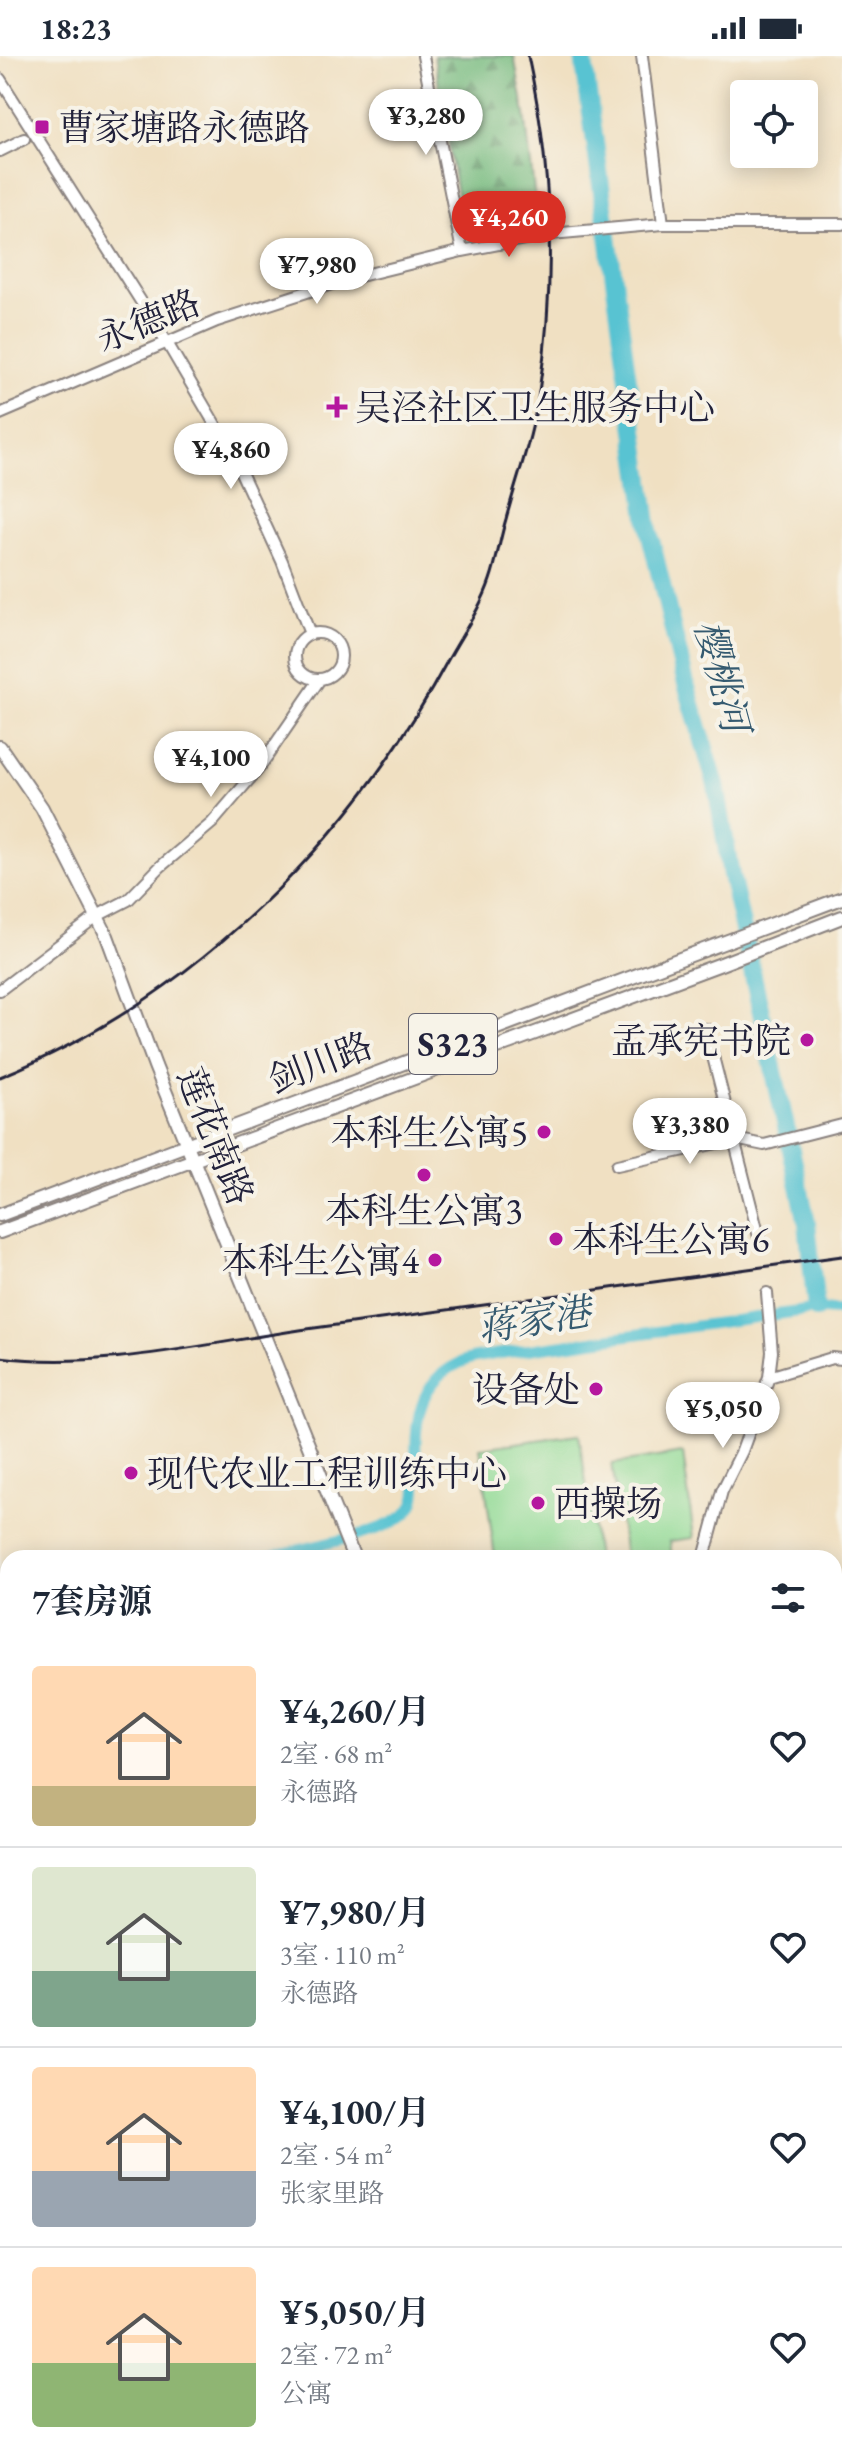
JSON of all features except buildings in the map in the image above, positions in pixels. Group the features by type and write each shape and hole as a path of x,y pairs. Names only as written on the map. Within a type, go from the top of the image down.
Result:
{"main road":[{"name":"莲花南路","path":"0,747 42,808 107,936 155,1066 351,1550"},
{"name":"剑川路","path":"0,1215 842,898"},
{"name":"剑川路","path":"0,1232 842,917"}],"street":[{"path":"423,56 462,251"},
{"path":"642,56 663,224"},
{"path":"1,83 166,341 233,455 282,561 310,634"},
{"path":"0,151 24,139"},
{"name":"永德路","path":"0,414 217,321 344,280 462,251 542,235 663,224 842,224"},
{"path":"0,990 97,916 128,900 160,867 212,823 259,768 320,679 334,673 341,659 338,644 326,634 310,634 299,643 296,664 305,676 320,679"},
{"path":"706,1029 760,1241"},
{"path":"617,1165 735,1139 764,1145 842,1125"},
{"path":"706,1550 722,1491 742,1451 769,1377 771,1343 767,1293"},
{"path":"769,1377 832,1358 842,1359"}],"green space":[{"path":"434,56 514,56 525,114 538,224 484,237 466,220 459,206"},
{"name":"西操场","path":"579,1434 596,1550 494,1550 480,1448"},
{"path":"683,1453 694,1538 670,1541 671,1550 624,1550 612,1464"}],"waterway":[{"name":"樱桃河","path":"583,56 649,531 686,684 716,785 731,875 807,1223 816,1309"},
{"name":"蒋家港","path":"298,1550 360,1535 396,1521 407,1513 416,1494 416,1438 421,1406 437,1379 467,1360 816,1309 842,1311"}],"railway":[{"path":"0,1077 71,1044 138,1004 201,958 260,906 315,850 365,789 410,725 477,610 492,572 529,440 548,308 547,182 528,56"},
{"path":"0,1357 39,1360 116,1358 842,1256"}],"place":[{"name":"曹家塘路永德路","path":"42,127"},
{"name":"吴泾社区卫生服务中心","path":"337,407"},
{"name":"孟承宪书院","path":"807,1040"},
{"name":"本科生公寓5","path":"544,1132"},
{"name":"本科生公寓3","path":"424,1175"},
{"name":"本科生公寓6","path":"556,1239"},
{"name":"本科生公寓4","path":"435,1260"},
{"name":"设备处","path":"596,1389"},
{"name":"现代农业工程训练中心","path":"131,1473"},
{"name":"西操场","path":"538,1503"}]}
